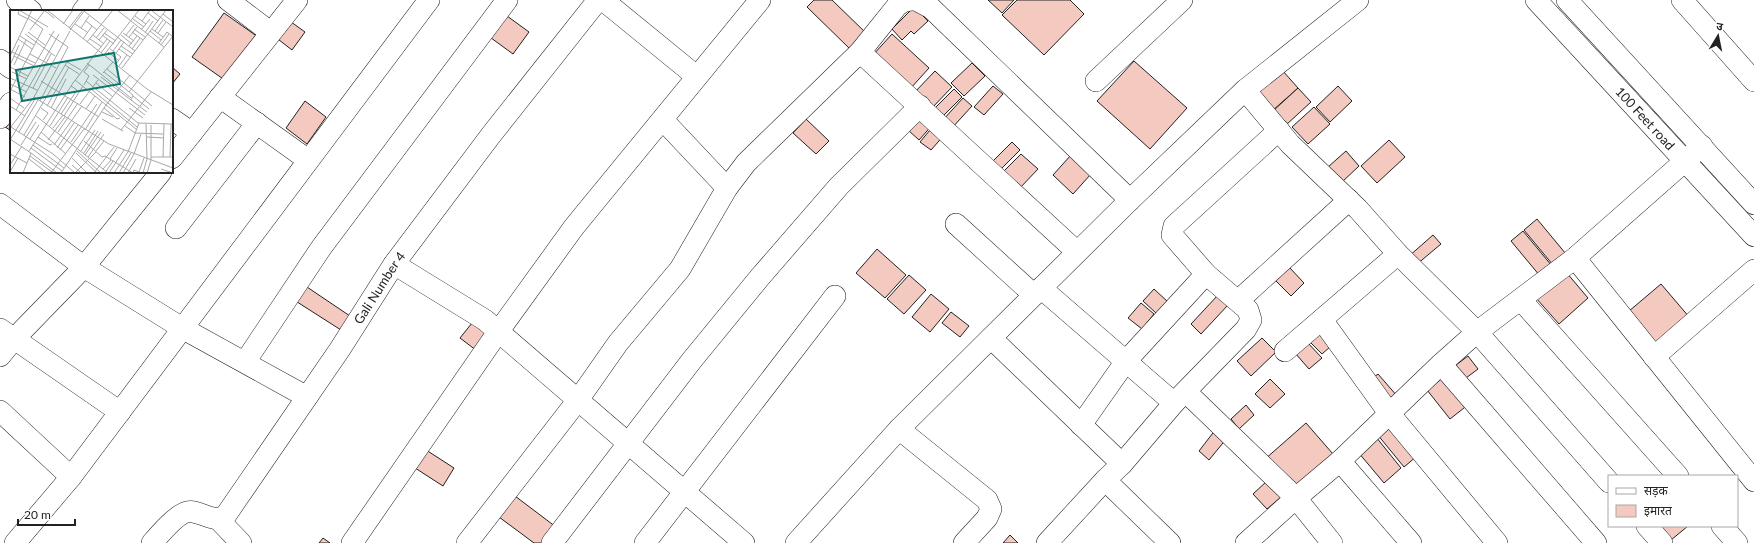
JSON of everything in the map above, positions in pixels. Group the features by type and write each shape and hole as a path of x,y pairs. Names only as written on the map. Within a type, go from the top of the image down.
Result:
{"street":[{"path":"17,0 30,10"},
{"path":"84,10 92,0"},
{"path":"228,0 270,32"},
{"path":"173,157 270,32 297,0"},
{"path":"15,543 71,478 429,0"},
{"path":"245,362 321,248 507,0"},
{"name":"Gali Number 4","path":"218,519 226,515 307,397 394,264 491,135 598,0"},
{"path":"604,0 696,76"},
{"path":"352,543 498,332 574,227 663,120 696,76 760,0"},
{"path":"467,543 578,400 618,343 680,269 727,188 763,145 818,95 860,52 897,6 911,0"},
{"path":"916,0 931,8 1130,200"},
{"path":"1096,81 1182,0"},
{"path":"796,543 899,429 1130,200 1245,90 1358,0"},
{"name":"100 Feet road","path":"1536,0 1754,236"},
{"path":"1682,0 1754,81"},
{"name":"100 Feet road","path":"1573,2 1702,146 1750,191"},
{"path":"860,52 1077,252"},
{"path":"0,60 10,67"},
{"path":"1245,90 1290,144 1349,200 1398,254 1477,332 1608,481"},
{"path":"220,97 308,160"},
{"path":"0,118 10,103"},
{"path":"552,543 692,360 839,186 920,106"},
{"path":"173,120 192,133"},
{"path":"663,120 727,188"},
{"path":"176,228 257,123"},
{"path":"1047,543 1105,480 1122,464 1180,398 1246,329 1251,320 1248,310 1239,300 1206,274 1172,235 1174,226 1279,130"},
{"path":"1246,543 1340,461 1441,364 1477,332 1575,258 1702,146"},
{"path":"0,356 7,334 84,267 154,174"},
{"path":"1239,300 1349,200"},
{"path":"0,204 84,267 182,328 307,397"},
{"path":"956,224 1126,361 1180,398 1296,498 1332,543"},
{"path":"1285,351 1398,254"},
{"path":"1575,258 1754,481"},
{"path":"394,264 485,320 744,543"},
{"path":"1654,357 1754,270"},
{"path":"1081,425 1126,361 1206,274"},
{"path":"644,543 835,296"},
{"path":"1521,300 1677,475"},
{"path":"1322,320 1390,413 1497,543"},
{"path":"7,334 120,412"},
{"path":"991,338 1122,464"},
{"path":"1441,364 1596,543"},
{"path":"4,420 71,478"},
{"path":"899,429 987,500 991,509 987,518 964,543"},
{"path":"1340,461 1411,543"},
{"path":"1105,480 1170,543"},
{"path":"152,543 180,515 187,511 218,519 241,543"},
{"path":"1648,527 1662,543"},
{"path":"1723,527 1737,543"}],"building":[{"path":"814,0 832,0 866,33 850,49 807,7"},
{"path":"988,0 1014,0 1002,13"},
{"path":"1017,0 1070,0 1084,14 1044,55 1002,15"},
{"path":"914,7 928,21 914,34 911,31 902,40 892,29"},
{"path":"224,13 258,37 226,81 192,57"},
{"path":"503,13 529,32 513,54 487,35"},
{"path":"287,19 305,32 292,50 274,36"},
{"path":"892,34 929,68 910,89 873,55"},
{"path":"1134,61 1187,108 1150,149 1097,101"},
{"path":"972,63 985,76 964,96 951,83"},
{"path":"173,68 180,74 173,83"},
{"path":"1282,70 1298,88 1272,111 1256,93"},
{"path":"935,71 952,87 931,109 914,93"},
{"path":"993,86 1003,94 984,115 974,107"},
{"path":"1338,86 1352,101 1330,122 1316,107"},
{"path":"1298,88 1311,102 1286,125 1273,111"},
{"path":"954,89 962,97 940,119 932,111"},
{"path":"963,98 972,106 951,129 942,121"},
{"path":"305,101 326,117 307,144 286,128"},
{"path":"1314,107 1330,124 1308,144 1292,127"},
{"path":"922,113 934,123 919,140 908,130"},
{"path":"10,117 10,130 4,126"},
{"path":"806,119 829,141 816,154 793,133"},
{"path":"935,124 946,133 931,150 920,142"},
{"path":"1389,140 1405,157 1377,183 1361,166"},
{"path":"1012,142 1020,150 998,172 990,164"},
{"path":"1346,151 1359,166 1342,182 1328,167"},
{"path":"1021,154 1038,169 1018,190 1001,174"},
{"path":"1071,155 1091,174 1073,194 1053,175"},
{"path":"1537,219 1566,254 1553,265 1524,230"},
{"path":"1523,231 1552,266 1540,276 1511,241"},
{"path":"1433,235 1441,244 1416,265 1408,257"},
{"path":"877,249 906,275 885,298 856,273"},
{"path":"1289,267 1304,283 1291,296 1275,280"},
{"path":"1566,272 1588,298 1559,324 1536,298"},
{"path":"909,275 926,290 904,314 887,299"},
{"path":"1661,284 1690,318 1651,351 1622,317"},
{"path":"304,285 350,316 341,330 294,300"},
{"path":"1154,289 1168,302 1157,314 1143,301"},
{"path":"931,294 949,309 930,332 912,317"},
{"path":"1218,295 1228,305 1201,334 1191,324"},
{"path":"1141,303 1154,314 1142,329 1128,318"},
{"path":"951,312 969,326 960,337 942,323"},
{"path":"472,323 493,339 481,354 460,338"},
{"path":"1319,332 1331,346 1322,354 1309,341"},
{"path":"1262,338 1276,352 1251,376 1237,361"},
{"path":"1307,342 1322,358 1309,369 1295,353"},
{"path":"1468,356 1478,369 1462,381 1452,368"},
{"path":"1378,374 1398,397 1390,404 1369,381"},
{"path":"1446,375 1469,404 1450,419 1427,390"},
{"path":"1270,379 1285,394 1270,408 1255,394"},
{"path":"1246,405 1254,415 1239,429 1231,419"},
{"path":"1306,423 1333,454 1292,491 1264,460"},
{"path":"1391,424 1417,456 1404,467 1377,434"},
{"path":"1216,429 1227,438 1209,460 1199,451"},
{"path":"1376,437 1401,468 1384,483 1358,452"},
{"path":"423,448 454,468 443,486 412,466"},
{"path":"1267,481 1281,497 1267,509 1253,494"},
{"path":"515,496 560,530 550,543 534,543 499,517"},
{"path":"1660,527 1687,527 1671,540"},
{"path":"1010,535 1018,543 1003,543"},
{"path":"323,538 330,543 319,543"}]}
